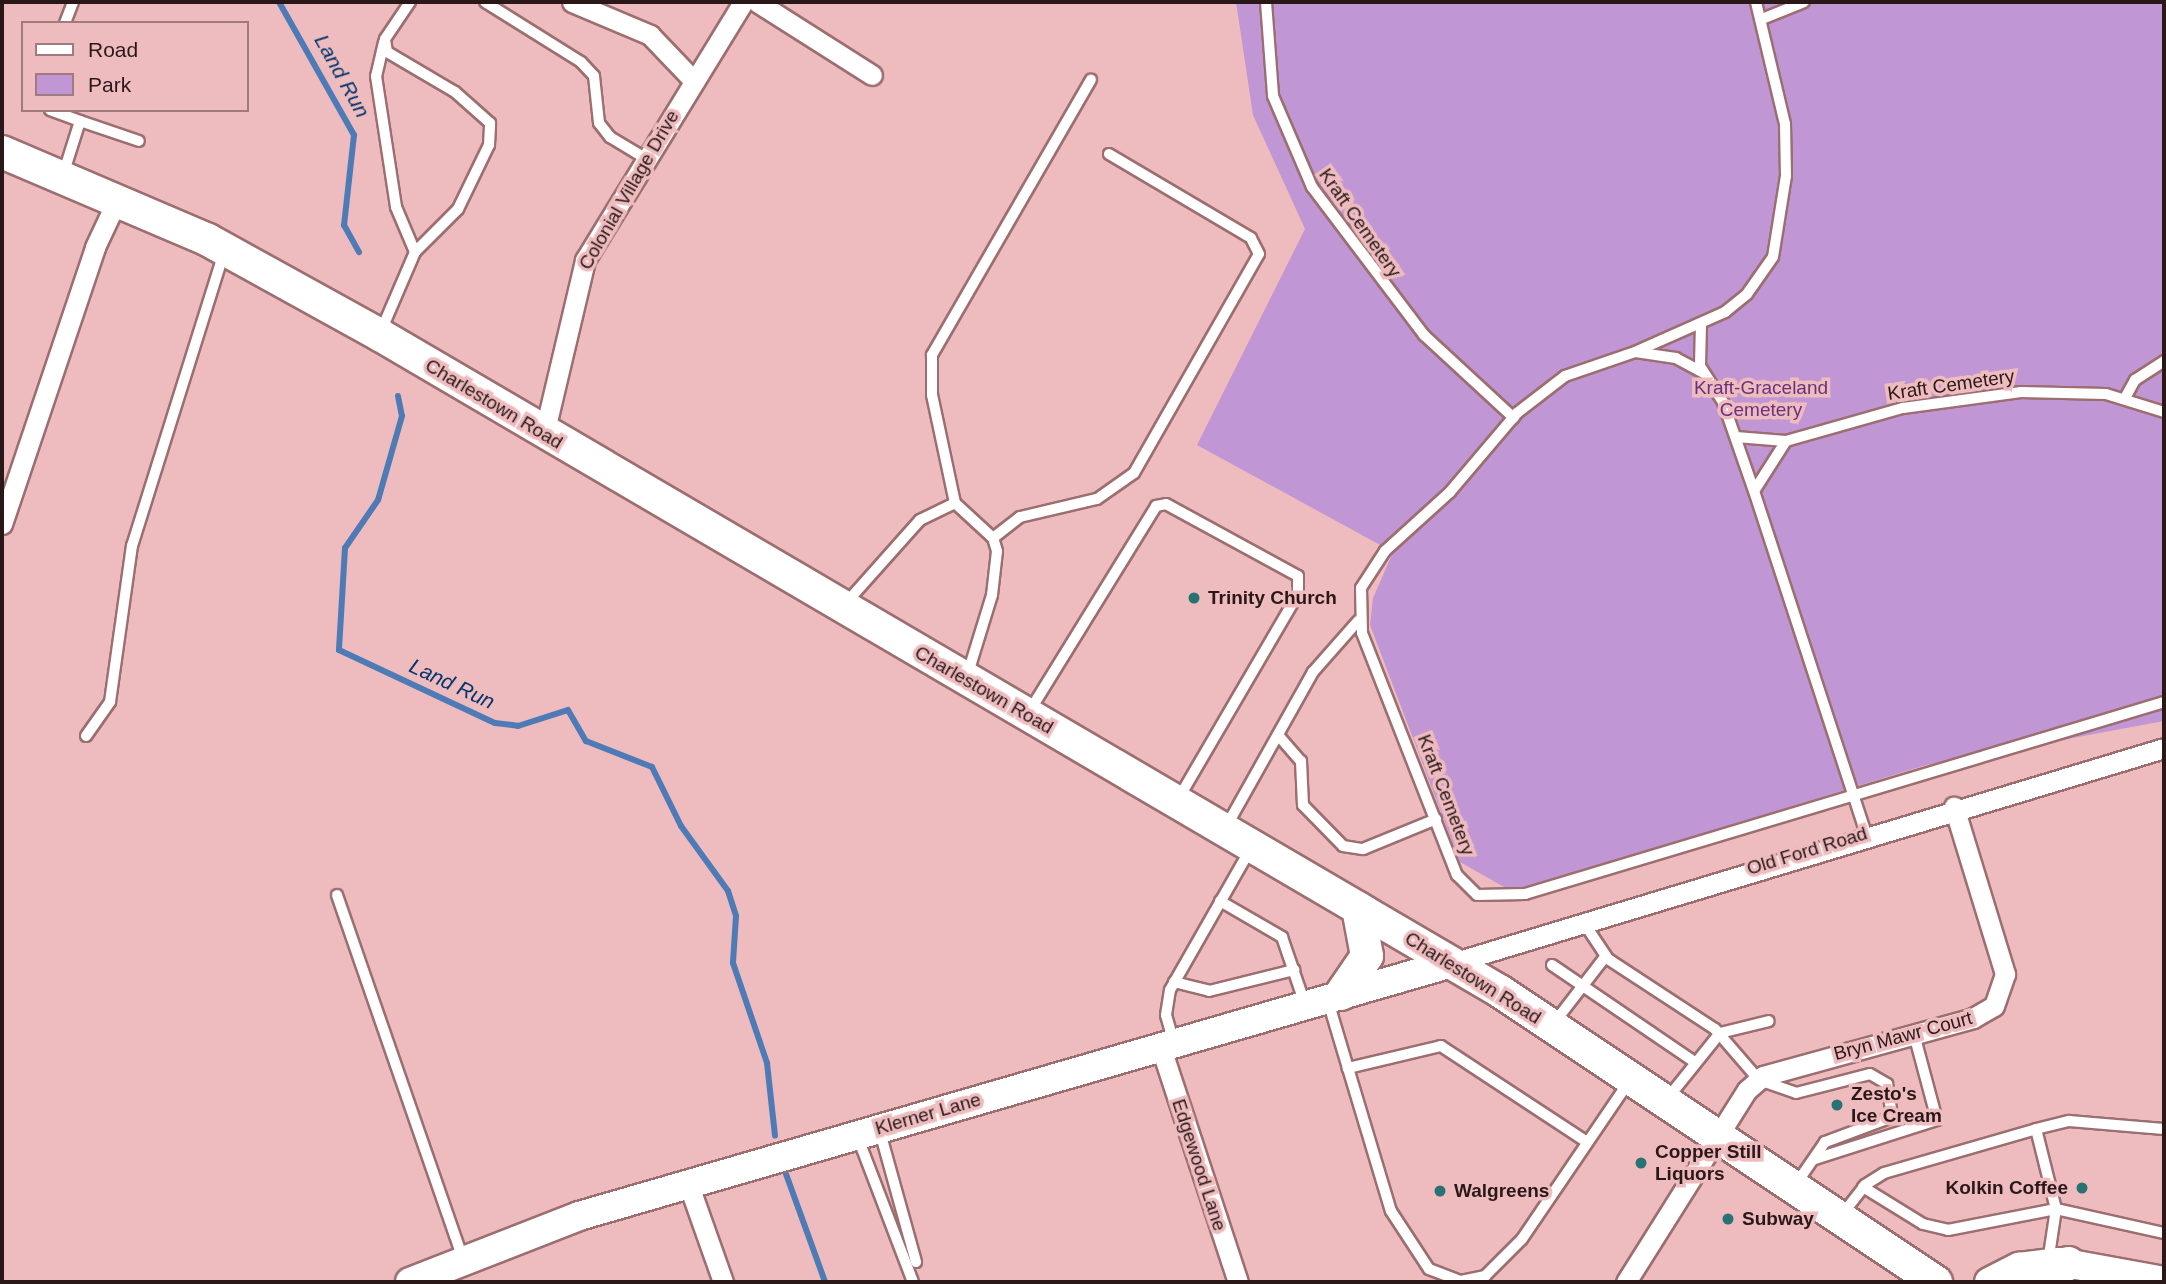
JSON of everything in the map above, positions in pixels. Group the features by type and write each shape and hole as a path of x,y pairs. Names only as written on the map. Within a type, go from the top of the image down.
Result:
{"main road":[{"name":"Charlestown Road","path":"2,152 62,175 225,250 380,335 544,434 1452,963 1936,1282"},
{"path":"1324,998 1367,956 1358,908"}],"street":[{"path":"572,2 650,35 694,80"},
{"name":"Colonial Village Drive","path":"544,434 578,277 645,158 743,2"},
{"path":"757,2 872,75"},
{"path":"2,524 95,247 117,200"},
{"name":"Old Ford Road","path":"1452,963 1582,919 1866,833 2164,748"},
{"name":"Bryn Mawr Court","path":"1759,1080 1986,1013 2004,985 1954,807"},
{"name":"Klerner Lane","path":"410,1282 463,1258 688,1183 1452,963"},
{"name":"Edgewood Lane","path":"1167,1046 1238,1282"},
{"path":"1626,1282 1759,1080"},
{"path":"688,1183 723,1282"},
{"path":"1989,1282 2053,1269 2164,1281"}],"lane":[{"path":"66,21 73,2"},
{"path":"410,2 385,39 376,76 396,208 415,252"},
{"path":"485,2 581,62 597,88 599,123 610,137 645,158"},
{"name":"Kraft Cemetery","path":"1266,2 1273,96 1312,187 1416,326 1514,418"},
{"path":"1224,830 1313,672 1358,621 1371,567 1450,492 1514,418 1565,376 1635,352 1701,324 1757,283 1773,257 1780,225 1784,124 1756,2"},
{"path":"1762,19 1804,2"},
{"path":"380,335 415,252 458,209 479,174 490,123 455,92 387,52 385,39"},
{"path":"966,680 993,587 993,538 954,503 932,395 932,355 1091,80"},
{"path":"55,112 139,141"},
{"path":"62,175 80,121"},
{"path":"993,538 1020,517 1097,499 1134,473 1259,254 1251,238 1109,154"},
{"path":"86,736 110,702 132,546 225,250"},
{"path":"1701,324 1702,372"},
{"path":"1635,352 1676,358 1702,372 1718,393 1737,438 1866,833"},
{"path":"2125,398 2135,380 2164,361"},
{"name":"Kraft Cemetery","path":"1737,438 1786,441 1969,396 2073,391 2125,398 2164,412"},
{"path":"1754,491 1786,441"},
{"path":"842,608 920,520 954,503"},
{"path":"1027,715 1156,506 1166,504 1278,564 1298,576 1298,594 1176,802"},
{"name":"Kraft Cemetery","path":"1358,621 1436,818 1466,886 1502,898 2164,702"},
{"path":"1278,735 1301,761 1303,805 1343,846 1363,849 1436,818"},
{"path":"1167,1046 1166,1015 1174,982 1252,846"},
{"path":"337,895 463,1258"},
{"path":"1220,901 1278,933 1294,970 1324,998 1391,1211 1415,1252 1439,1276 1473,1279 1503,1261 1631,1079"},
{"path":"1582,919 1605,957 1629,980 1652,995 1676,1004 1720,1033 1759,1080 1796,1093 1870,1074 1887,1084 1894,1107 1888,1122 1825,1142 1794,1187"},
{"path":"1552,1027 1605,957"},
{"path":"1552,965 1696,1063"},
{"path":"1174,982 1209,991 1294,970"},
{"path":"1670,1013 1676,1004"},
{"path":"1665,1102 1720,1033 1769,1021"},
{"path":"1812,1160 1937,1120 1914,1034"},
{"path":"1348,1068 1441,1046 1587,1142"},
{"path":"1840,1218 1863,1187 1905,1166 2036,1129 2069,1121 2164,1129"},
{"path":"2036,1129 2056,1209 2053,1269"},
{"path":"867,1131 916,1262"},
{"path":"867,1131 913,1282"},
{"path":"1863,1187 1923,1224 1951,1230 2056,1209 2164,1233"}],"green space":[{"name":"Kraft-Graceland Cemetery","path":"1236,2 2164,2 2164,721 1926,765 1513,892 1460,862 1370,625 1373,598 1393,552 1197,445 1305,229 1253,115"}],"waterway":[{"name":"Land Run","path":"279,2 354,135 344,225 359,252"},
{"name":"Land Run","path":"398,396 402,416 378,500 345,548 339,650 495,723 518,726 568,710 586,741 652,767 681,826 728,891 736,916 733,963 767,1063 775,1136"},
{"name":"Land Run","path":"786,1174 825,1282"}],"place":[{"name":"Trinity Church","path":"1194,598"},
{"name":"Zesto's Ice Cream","path":"1837,1105"},
{"name":"Copper Still Liquors","path":"1641,1163"},
{"name":"Kolkin Coffee","path":"2082,1188"},
{"name":"Walgreens","path":"1440,1191"},
{"name":"Subway","path":"1728,1219"}]}
